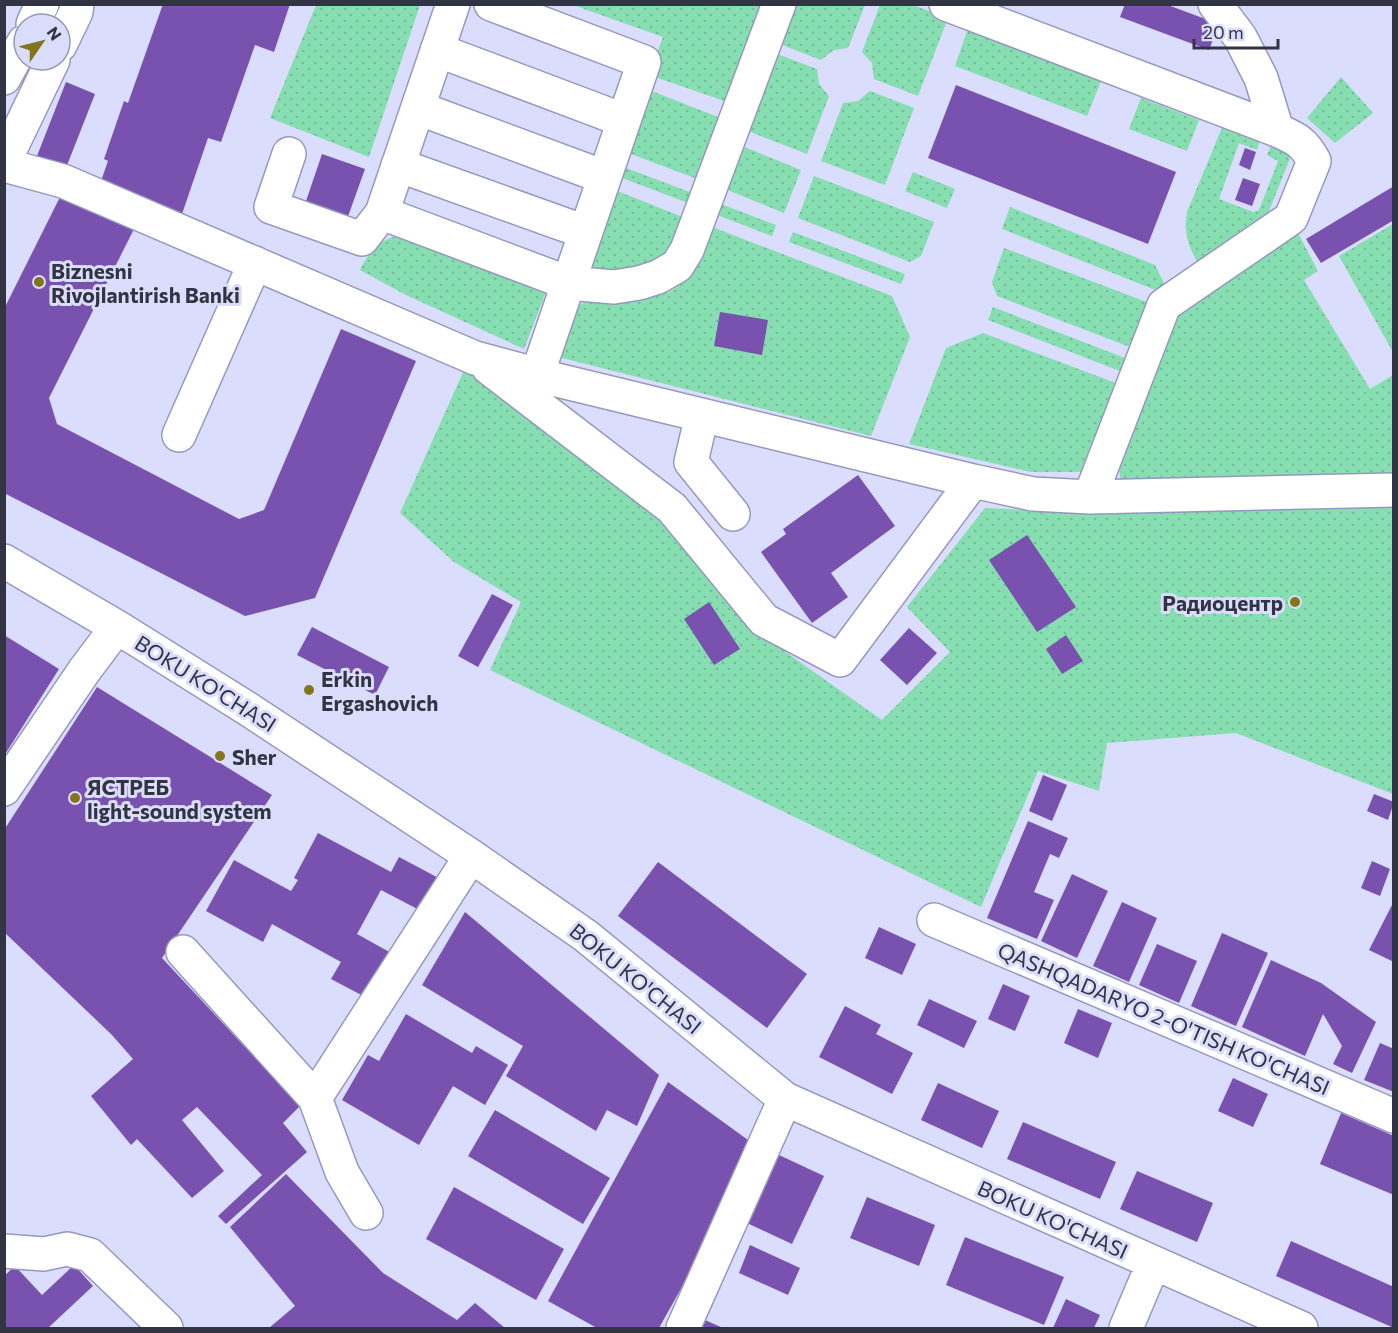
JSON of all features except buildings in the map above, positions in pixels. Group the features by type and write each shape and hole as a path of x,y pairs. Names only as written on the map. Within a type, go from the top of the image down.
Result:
{"street":[{"path":"72,20 77,4"},
{"path":"289,154 271,207 362,239 382,213 453,4"},
{"path":"491,4 644,62 537,375"},
{"path":"382,213 568,283 614,287 658,277 677,266 687,250 779,4"},
{"path":"1215,4 1240,38 1261,78 1277,130"},
{"path":"957,7 1277,130 1299,140 1308,149 1314,161 1291,218 1164,305 1090,497"},
{"path":"437,50 624,120"},
{"path":"4,78 12,64"},
{"path":"47,72 4,164 63,181 475,358 537,375 1033,494 1090,497 1394,490"},
{"path":"418,108 604,177"},
{"path":"398,165 585,232"},
{"path":"180,435 255,262"},
{"path":"475,358 672,508 764,620 840,660 973,481"},
{"path":"702,415 692,462 733,514"},
{"name":"BOKU KO'CHASI","path":"4,561 117,627 248,709 471,856 586,936 785,1099 1301,1329"},
{"path":"4,789 84,671 117,627"},
{"path":"315,1098 471,856"},
{"name":"QASHQADARYO 2-O'TISH KO'CHASI","path":"934,920 1394,1116"},
{"path":"183,952 315,1098 342,1172 366,1213"},
{"path":"683,1329 785,1099"},
{"path":"4,1251 44,1254 67,1249 90,1255 166,1329"},
{"path":"1126,1329 1153,1264"}],"green space":[{"path":"316,5 420,5 369,157 270,118"},
{"path":"573,5 767,5 730,103 649,75 663,37"},
{"path":"792,5 865,5 848,48 834,50 821,60 777,43"},
{"path":"880,5 913,5 948,18 918,96 874,79 872,63 862,52"},
{"path":"967,31 1101,81 1087,116 955,66"},
{"path":"772,52 817,69 819,84 829,96 807,154 743,129"},
{"path":"1341,77 1373,113 1335,143 1307,118"},
{"path":"644,88 723,119 700,180 623,151"},
{"path":"870,91 914,108 885,185 821,161 843,103 858,101"},
{"path":"1141,98 1199,120 1187,151 1129,129"},
{"path":"1224,123 1261,138 1257,150 1239,143 1219,199 1253,212 1259,210 1278,161 1267,155 1272,143 1293,151 1263,226 1200,266 1188,240 1187,212"},
{"path":"737,144 801,170 784,213 730,191 722,181"},
{"path":"618,165 695,194 691,204 614,175"},
{"path":"913,172 955,189 947,208 905,191"},
{"path":"814,176 934,222 921,256 910,262 798,218"},
{"path":"610,188 685,218 673,251 642,271 581,271"},
{"path":"716,202 776,225 772,236 712,213"},
{"path":"1010,207 1155,265 1166,287 1163,293 1002,229"},
{"path":"1393,224 1393,352 1339,256"},
{"path":"707,225 892,296 910,337 871,436 562,358 559,353 573,308 586,302 630,301 669,292 679,286 686,279"},
{"path":"793,232 905,274 901,284 789,242"},
{"path":"1298,233 1318,271 1304,280 1370,389 1393,375 1393,473 1120,479 1119,453 1172,315"},
{"path":"401,234 549,284 524,349 406,295 360,270 376,247 387,239"},
{"path":"1004,248 1152,304 1135,349 997,296 992,282"},
{"path":"993,307 1130,360 1125,373 988,320"},
{"path":"983,333 1121,385 1084,472 1031,472 909,444 946,348"},
{"path":"465,368 648,508 763,636 882,720 950,652 907,607 985,508 1052,511 1393,505 1393,794 1236,733 1107,743 1099,791 1038,771 981,907 490,670 521,602 454,562 400,513"}],"place":[{"name":"Biznesni Rivojlantirish Banki","path":"39,282"},
{"name":"Радиоцентр","path":"1295,602"},
{"name":"Erkin Ergashovich","path":"309,690"},
{"name":"Sher","path":"220,756"},
{"name":"ЯСТРЕБ light-sound system","path":"75,798"}]}
